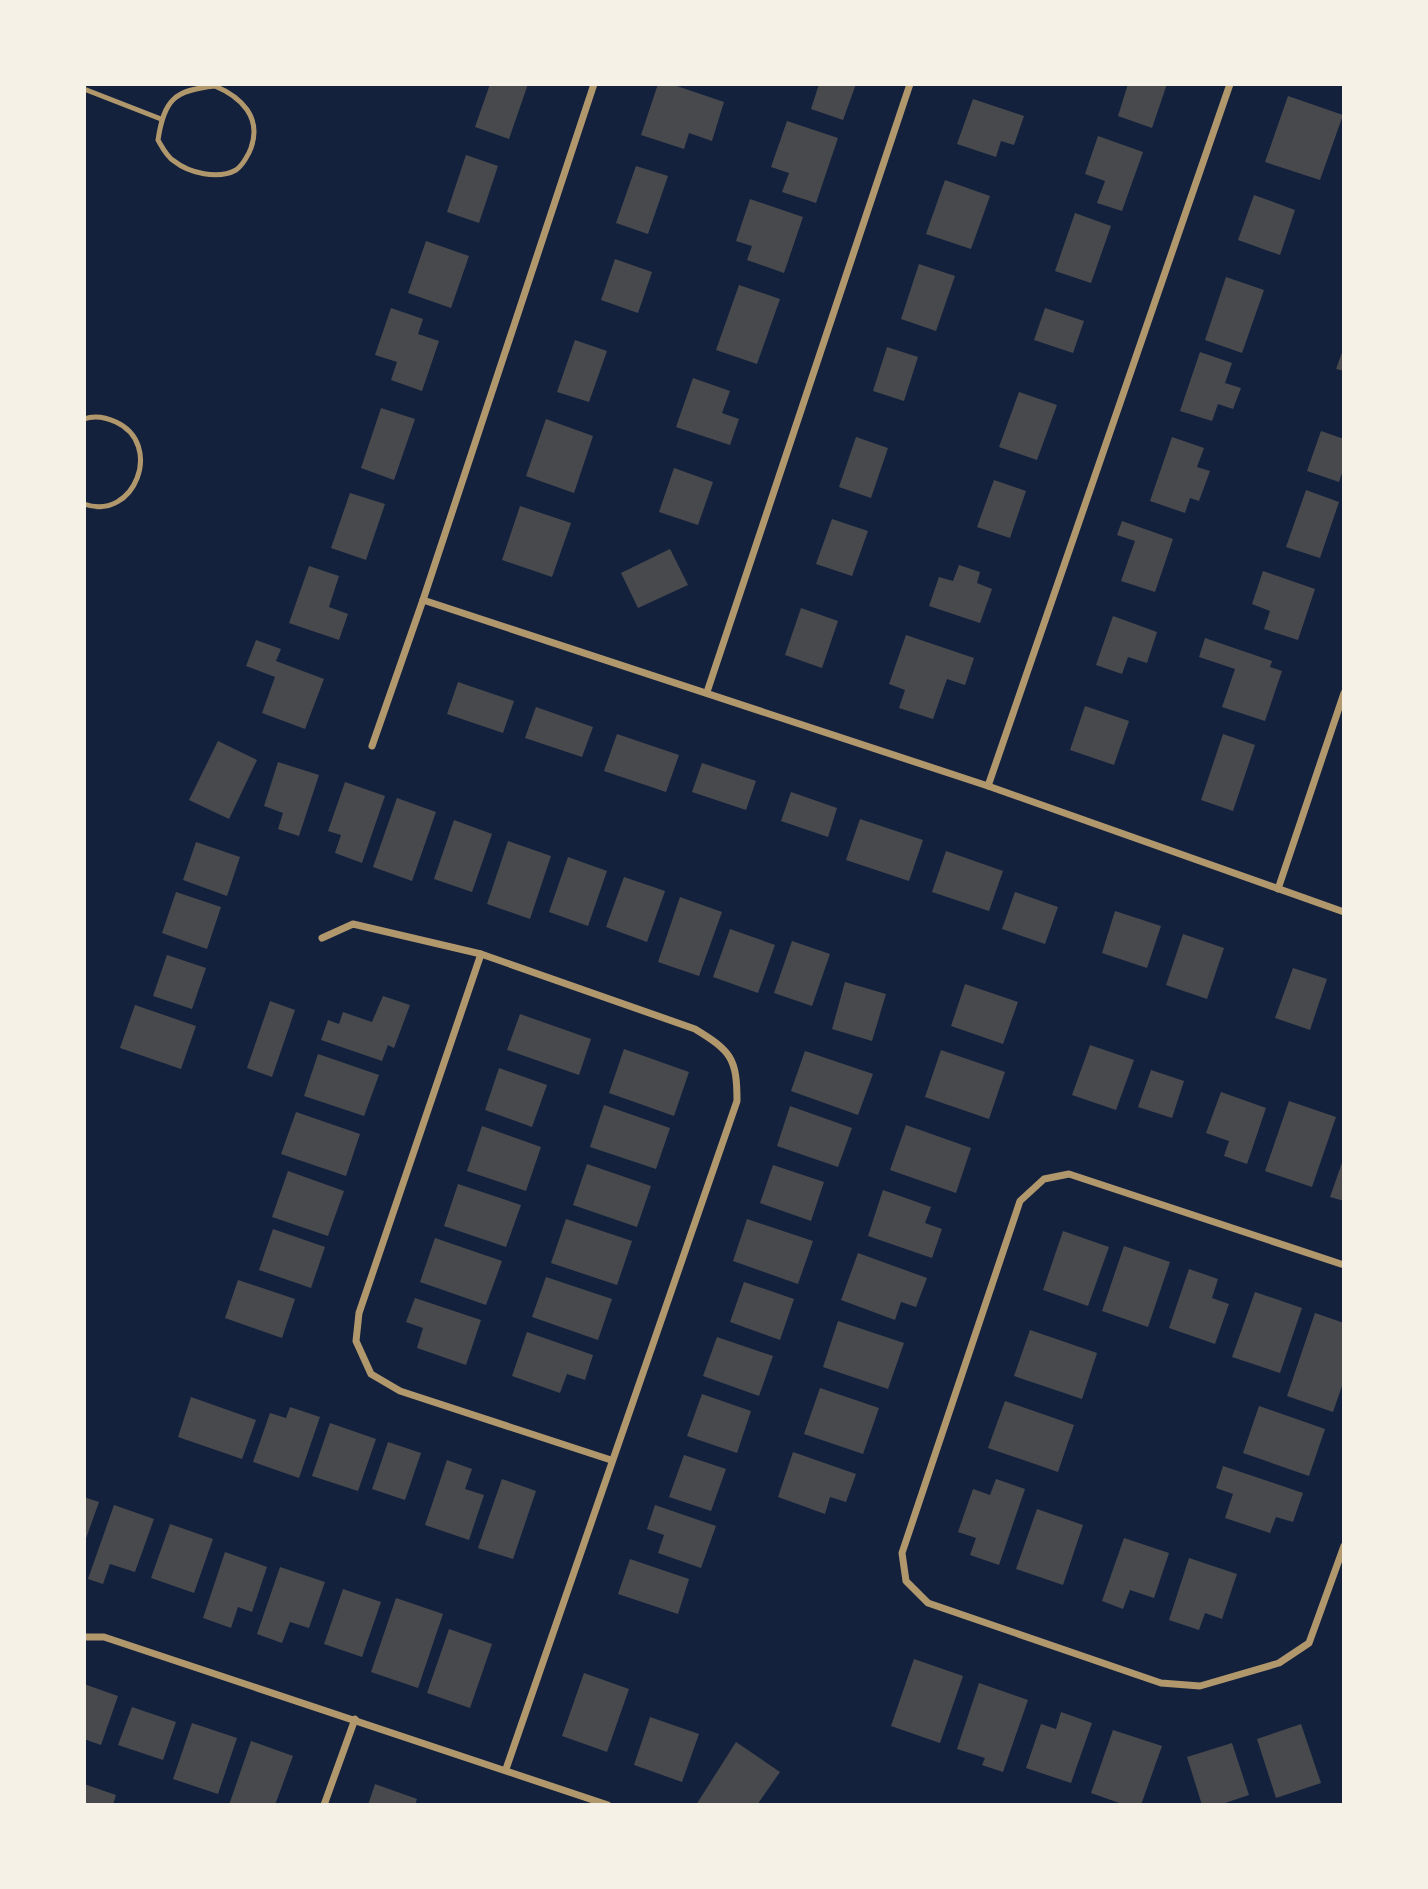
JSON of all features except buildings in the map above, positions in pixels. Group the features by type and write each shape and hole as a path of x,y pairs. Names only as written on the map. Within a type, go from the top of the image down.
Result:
{"street":[{"path":"372,746 594,84"},
{"path":"707,692 911,84"},
{"path":"988,786 1230,84"},
{"path":"423,600 988,786 1344,912"},
{"path":"1278,889 1344,693"},
{"path":"322,938 353,924 481,954 695,1029 723,1046 737,1073 737,1101 506,1769"},
{"path":"481,954 359,1313 356,1341 371,1374 400,1391 611,1461"},
{"path":"1344,1265 1069,1174 1044,1179 1020,1201 902,1553 906,1581 928,1603 1161,1683 1200,1686 1279,1663 1309,1643 1344,1546"},
{"path":"84,1637 104,1637 608,1805"},
{"path":"324,1805 355,1719"}],"lane":[{"path":"215,86 232,93 245,105 253,121 254,139 249,153 235,170 196,174 172,160 158,140 161,119 169,102 192,88 215,86"},
{"path":"84,89 161,119"},
{"path":"84,419 105,417 123,425 135,438 140,452 141,470 126,496 114,504 92,507 84,504"}]}
